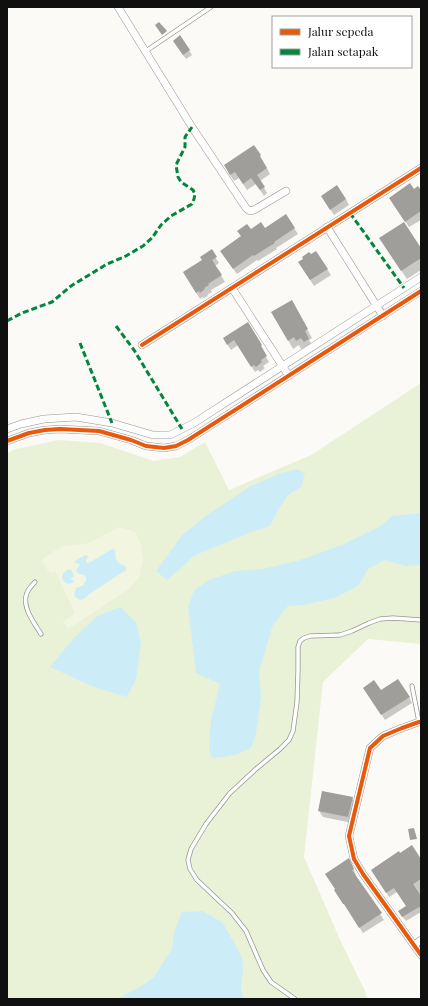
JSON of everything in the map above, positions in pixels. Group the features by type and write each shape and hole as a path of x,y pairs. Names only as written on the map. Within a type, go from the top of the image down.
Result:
{"street":[{"path":"118,7 192,126 247,210 254,210 286,191"},
{"path":"142,345 421,168"},
{"path":"327,228 383,316"},
{"path":"7,429 44,419 76,417 112,423 153,435 170,435 194,423 421,277"},
{"path":"232,288 289,376"},
{"path":"7,441 29,433 60,429 99,431 146,446 164,448 176,446 188,440 421,291"},
{"path":"420,722 383,736 370,748 349,836 354,859 363,874 421,955"},
{"path":"414,945 421,940"}],"lane":[{"path":"146,51 211,7"},
{"path":"35,582 26,595 26,603 27,609 42,634"},
{"path":"295,999 271,982 263,970 246,931 232,913 197,880 190,868 188,860 191,849 206,824 230,793 289,740 297,702 298,647 300,641 310,636 340,635 380,618 421,620"},
{"path":"412,686 420,722"}],"green space":[{"path":"421,383 421,644 368,639 323,682 304,857 342,944 366,993 367,999 7,999 7,453 16,449 59,440 100,443 154,461 180,457 205,442 229,490 311,455"},
{"path":"119,527 135,532 140,542 143,559 140,576 129,589 68,629 63,622 75,613 55,571 50,574 41,560 62,546 86,544"}],"water":[{"path":"297,469 305,473 301,487 288,495 270,526 193,556 167,580 156,571 182,535 207,515 251,486 281,473"},
{"path":"421,513 421,565 406,566 385,560 369,568 358,586 335,598 303,605 288,606 273,625 259,671 261,697 256,734 251,748 236,755 213,758 209,751 211,720 220,684 196,673 188,607 194,590 209,580 235,571 263,569 297,561 342,545 381,526 392,516"},
{"path":"112,549 115,551 119,563 126,567 126,570 84,599 80,600 75,597 74,594 76,588 84,584 86,577 79,574 76,570 80,565 74,563 75,561 85,555 88,556 86,561 89,563"},
{"path":"71,569 74,576 70,579 74,580 73,583 68,584 64,582 62,578 63,574 67,570"},
{"path":"120,607 136,622 141,643 136,679 127,697 94,687 50,667 73,639 97,616"},
{"path":"202,911 222,922 242,958 243,970 241,992 245,999 117,999 140,987 153,978 172,949 174,932 182,912"}],"building":[{"path":"159,22 167,31 162,35 155,25"},
{"path":"180,35 190,50 183,55 173,41"},
{"path":"254,145 267,168 257,175 265,187 260,190 251,178 243,184 235,172 230,175 224,165"},
{"path":"410,183 414,189 418,186 421,191 421,211 405,222 389,198"},
{"path":"337,185 346,199 330,210 321,196"},
{"path":"286,214 295,228 274,242 275,243 254,256 253,255 233,269 220,251 241,236 237,231 247,224 251,229 261,222 265,228"},
{"path":"404,222 421,248 421,258 401,271 379,238"},
{"path":"212,249 217,257 212,260 222,275 208,284 209,285 200,293 199,291 196,293 183,272 202,260 200,257"},
{"path":"316,251 328,269 310,280 298,262 309,252 311,254"},
{"path":"292,300 308,329 305,331 309,339 304,342 301,338 296,341 294,337 288,341 271,312"},
{"path":"248,322 267,356 261,360 262,362 256,367 254,365 251,367 234,340 227,345 223,338"},
{"path":"398,679 410,697 381,715 363,688 374,680 381,690"},
{"path":"322,791 353,797 348,817 318,811"},
{"path":"414,828 417,839 410,840 408,829"},
{"path":"412,845 421,859 421,879 413,884 421,896 421,906 402,917 398,911 406,906 394,888 386,893 371,870 399,851 400,853"},
{"path":"349,858 354,869 352,870 382,913 359,928 325,874"}],"marked path":[{"path":"7,321 22,313 52,302 71,286 107,264 124,257 143,246 171,216 192,204 195,194 193,190 181,182 178,177 176,165 185,147 185,137 192,127"},
{"path":"350,213 404,288"},
{"path":"116,326 134,350 182,429"},
{"path":"80,343 112,423"}],"cycle path":[{"path":"142,345 421,168"},
{"path":"7,441 29,433 60,429 99,431 146,446 164,448 176,446 188,440 421,291"},
{"path":"421,722 383,736 370,748 349,836 354,859 363,874 421,955"}]}
